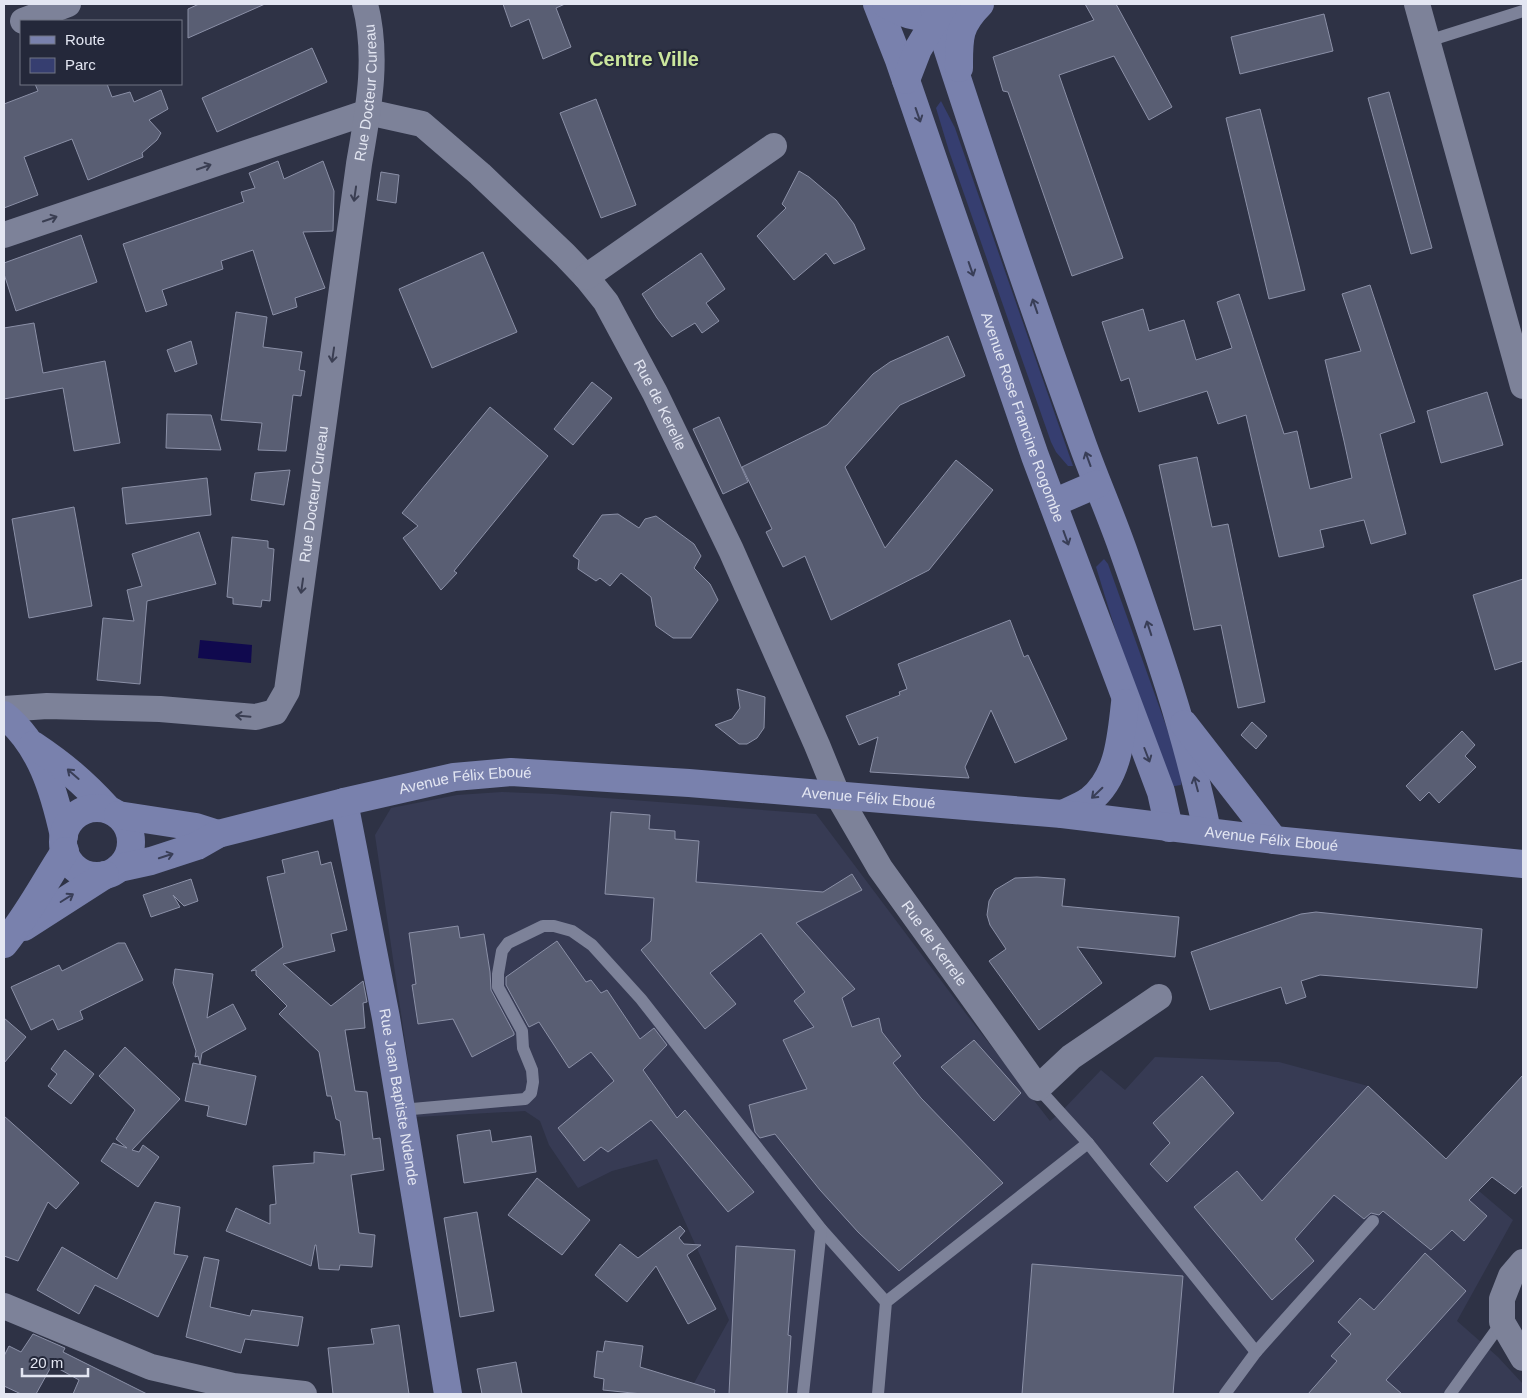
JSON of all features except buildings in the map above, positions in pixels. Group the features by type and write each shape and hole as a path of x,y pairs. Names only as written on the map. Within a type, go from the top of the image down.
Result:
{"main road":[{"name":"Avenue Rose Francine Rogombe","path":"877,4 906,80 1035,456 1161,792 1170,828"},
{"path":"886,4 900,12 916,17 955,8"},
{"path":"906,80 918,49 955,8"},
{"path":"955,8 959,85 1097,484 1122,549 1178,717 1207,831"},
{"path":"1053,503 1097,484"},
{"path":"1062,814 1089,801 1104,786 1117,757 1126,699"},
{"path":"4,714 16,724 32,744 57,806 69,861 76,869 95,876 197,846 218,834"},
{"path":"1178,717 1274,840"},
{"path":"8,940 126,860 132,841 130,831 125,822 62,764 32,744"},
{"name":"Avenue Félix Eboué","path":"218,834 344,802 454,778 511,772 837,794 1062,814 1274,840 1523,864"},
{"name":"Rue Jean Baptiste Ndende","path":"344,802 386,1018 448,1394"},
{"path":"8,940 36,900 51,872 64,844 67,825 84,810 95,808 218,834"}],"street":[{"path":"27,20 68,4"},
{"name":"Rue Docteur Cureau","path":"4,709 47,706 160,709 256,717 275,712 288,690 371,87 372,56 365,4"},
{"path":"1418,6 1523,386"},
{"path":"4,29 20,23"},
{"path":"4,235 368,112"},
{"name":"Rue de Kerelle","path":"368,112 422,124 480,174 586,277 606,302 663,410 739,568 818,745 837,794"},
{"path":"586,277 774,146"},
{"name":"Rue de Kerrele","path":"837,794 880,868 1038,1088"},
{"path":"1038,1088 1071,1056 1159,997"},
{"path":"1523,1262 1511,1276 1502,1299 1502,1322 1523,1358"},
{"path":"4,1306 151,1367 233,1390 304,1394"}],"lane":[{"path":"1428,41 1523,11"},
{"path":"401,1110 525,1099 531,1093 533,1082 532,1070 522,1048 522,1031 498,986 502,952 508,943 543,926 554,926 572,931 592,945 641,999 821,1229 886,1302 878,1394"},
{"path":"1038,1088 1088,1143 1256,1352"},
{"path":"886,1302 1088,1143"},
{"path":"1225,1394 1256,1352 1373,1222"},
{"path":"803,1394 821,1229"},
{"path":"1450,1394 1502,1322"}],"shaded area":[{"path":"200,640 252,645 251,663 198,658"},
{"path":"502,792 553,794 816,814 967,1015 1050,1121 1101,1070 1125,1090 1155,1057 1279,1062 1368,1086 1479,1191 1513,1220 1457,1321 1498,1357 1523,1384 1523,1394 688,1394 729,1320 657,1159 612,1171 578,1188 549,1145 540,1121 525,1111 416,1117 375,835 391,808 457,795"}],"green space":[{"path":"941,101 955,128 1073,466 1068,466 1056,452 1051,442 949,151 936,108"},
{"path":"1104,559 1108,564 1183,773 1181,785 1169,787 1115,629 1096,567"}],"district":[{"name":"Centre Ville","path":"644,59"}]}
